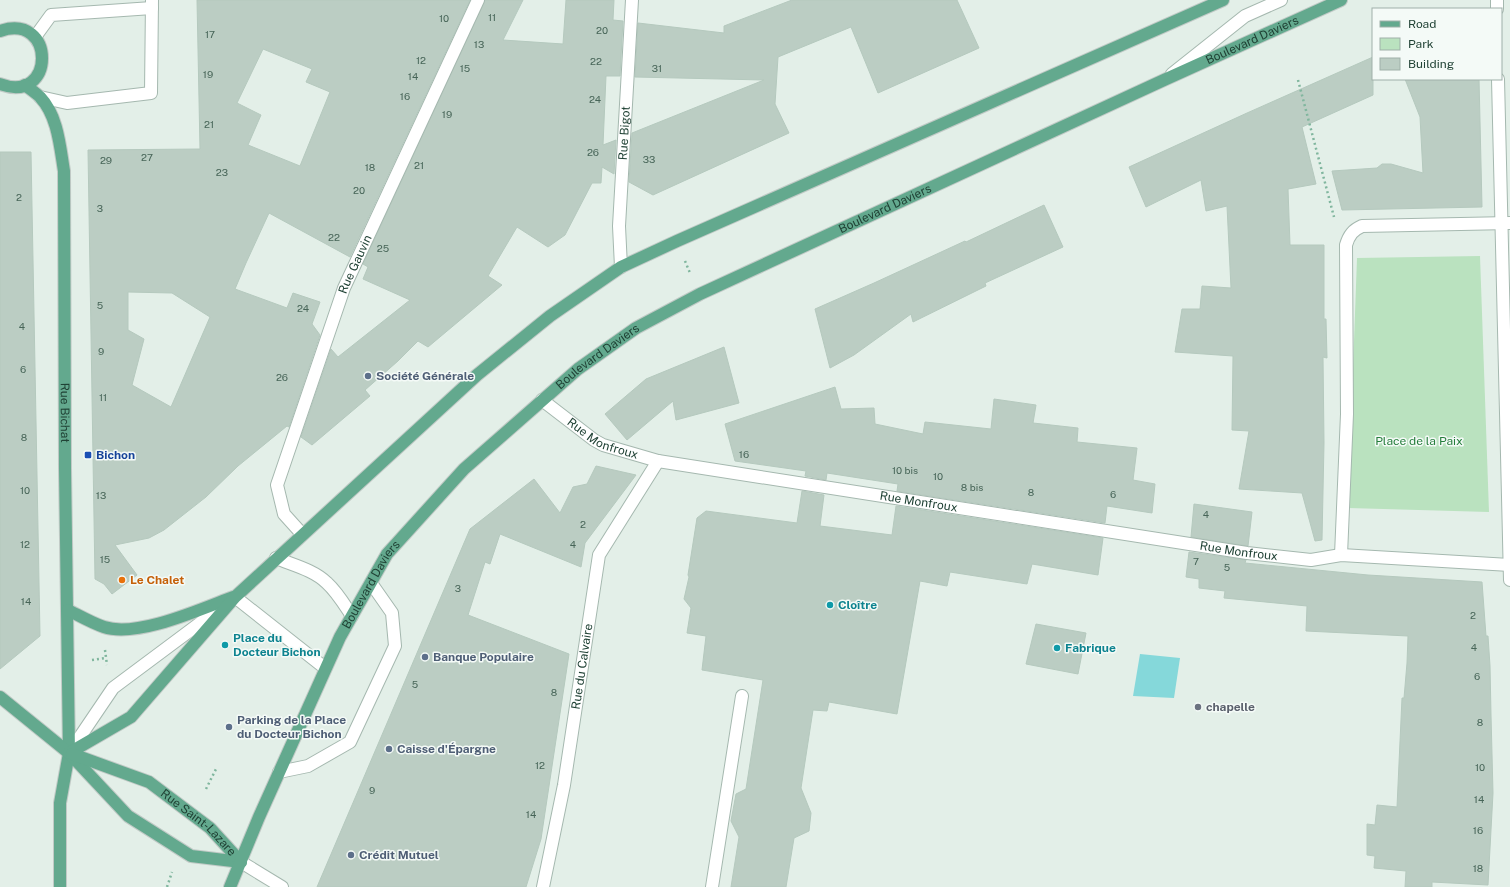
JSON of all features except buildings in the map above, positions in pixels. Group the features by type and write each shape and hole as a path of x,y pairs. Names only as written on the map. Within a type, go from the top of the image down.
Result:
{"main road":[{"path":"69,753 131,717 235,597 477,375 550,316 621,267 1223,0"},
{"name":"Boulevard Daviers","path":"230,887 325,668 352,616 388,554 464,469 578,369 636,328 700,294 1341,0"},
{"path":"0,31 18,29 27,32 35,37 43,54 39,73 33,80 17,88 0,84"},
{"name":"Rue Bichat","path":"25,85 40,97 52,114 64,171 65,468 69,753 60,803 60,887"},
{"path":"68,610 104,627 136,629 151,626 235,597"},
{"name":"Rue Saint-Lazare","path":"0,697 69,753 128,816 191,856 241,862"},
{"name":"Rue Saint-Lazare","path":"69,753 149,782 210,828 241,862"}],"street":[{"name":"Rue Gauvin","path":"302,534 284,514 277,485 344,288 478,0"},
{"name":"Rue Bigot","path":"621,267 619,226 632,0"},
{"name":"Boulevard Daviers","path":"1164,80 1245,16 1281,0"},
{"path":"35,37 51,15 152,4 151,93 67,103 40,97"},
{"path":"1498,80 1506,224 1510,580"},
{"path":"1506,224 1362,226 1351,233 1348,238 1346,245 1347,414 1341,556 1510,565"},
{"name":"Rue Monfroux","path":"542,400 594,440 603,445 658,462 1247,553 1311,560 1341,556"},
{"name":"Rue du Calvaire","path":"543,887 564,785 599,555 658,462"},
{"path":"276,558 314,574 326,582 337,594 352,616"},
{"path":"279,772 308,766 350,742 395,646 392,613 371,583"},
{"path":"69,753 113,688 235,597 325,668"},
{"path":"712,887 742,696"},
{"path":"241,862 282,887"}],"path":[{"path":"1298,80 1334,217"},
{"path":"684,257 692,275"},
{"path":"105,647 108,672"},
{"path":"92,660 106,658"},
{"path":"206,789 216,769"},
{"path":"167,887 172,871"}],"green space":[{"name":"Place de la Paix","path":"1480,256 1489,512 1348,508 1357,258"}],"water":[{"path":"1140,654 1180,658 1174,698 1133,696"}],"place":[{"name":"Société Générale","path":"368,376"},
{"name":"Bichon","path":"88,455"},
{"name":"Le Chalet","path":"122,580"},
{"name":"Cloître","path":"830,605"},
{"name":"Place du Docteur Bichon","path":"225,645"},
{"name":"Fabrique","path":"1057,648"},
{"name":"Banque Populaire","path":"425,657"},
{"name":"chapelle","path":"1198,707"},
{"name":"Parking de la Place du Docteur Bichon","path":"229,727"},
{"name":"Caisse d'Épargne","path":"389,749"},
{"name":"Crédit Mutuel","path":"351,855"}]}
